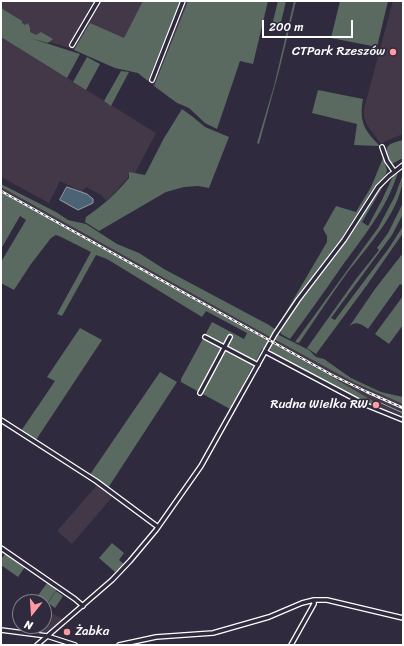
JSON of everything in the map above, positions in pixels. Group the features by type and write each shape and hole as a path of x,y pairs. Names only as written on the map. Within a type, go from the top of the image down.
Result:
{"street":[{"path":"72,45 98,1"},
{"path":"152,80 183,1"},
{"path":"382,147 386,161 394,172"},
{"path":"37,645 83,606 130,561 158,527 201,466 275,334 298,300 344,240 378,187 403,165"},
{"path":"205,337 258,365"},
{"path":"200,393 230,337"},
{"path":"266,352 366,405 403,420"},
{"path":"2,422 22,432 96,481 158,527"},
{"path":"1,548 83,606"},
{"path":"119,645 167,636 213,633 269,617 297,605 314,600 327,600 403,618"},
{"path":"291,645 314,604 314,600"},
{"path":"1,630 46,636 75,645"}],"shaded area":[{"path":"1,1 188,1 154,86 138,73 115,68 82,52 1,27"},
{"name":"CTPark Rzeszów","path":"393,1 403,1 403,134 381,144 367,125 364,116 364,108"},
{"path":"1,37 156,133 135,173 129,173 128,178 107,201 101,195 86,187 82,192 60,181 49,203 1,177"},
{"path":"1,187 355,383 403,404 403,418 371,406 373,401 1,192"},
{"path":"98,484 114,495 72,544 57,531"},
{"path":"52,614 64,619 52,628"}],"green space":[{"path":"143,1 180,1 148,81 138,73 115,68 74,50 90,23 124,38"},
{"path":"188,1 268,1 253,64 240,61 217,129 205,123 189,108 177,103 154,86"},
{"path":"278,1 286,1 279,31 271,29"},
{"path":"294,1 296,1 280,67 259,144 257,143 274,86"},
{"path":"340,1 388,1 377,47 331,38"},
{"path":"1,8 22,21 25,25 28,23 30,32 36,35 41,32 53,39 48,43 30,38 80,54 67,78 1,37"},
{"path":"87,57 100,64 86,90 73,82"},
{"path":"121,71 129,72 111,106 104,101"},
{"path":"318,90 363,99 362,119 364,125 366,130 379,145 354,145 357,124 312,113"},
{"path":"182,109 205,127 229,137 209,188 198,186 184,187 166,192 99,231 85,222 86,217 98,209 124,184 129,178 129,172 145,175 164,138"},
{"path":"403,140 403,158 392,164 389,163 387,153 388,147 393,143"},
{"path":"383,158 387,170 386,174 373,189 341,239 276,329 327,242 327,236 323,229 336,206 356,212 371,187"},
{"path":"398,172 381,211 303,322 290,339 281,334 280,330 345,241 376,193 385,183 362,222 368,226 393,176"},
{"path":"403,174 401,187 391,214 374,239 347,273 299,343 295,342 378,228 395,196"},
{"path":"1,184 56,212 68,220 86,224 117,244 139,253 164,269 269,325 276,330 272,338 1,187"},
{"path":"1,192 270,342 265,350 262,349 230,409 181,382 181,379 212,322 244,339 247,333 206,311 202,317 107,259 96,255 62,316 57,314 91,252 56,235 51,238 31,264 14,290 1,283 1,262 26,220 20,216 1,249"},
{"path":"403,203 403,214 392,235 331,318 335,320 389,248 403,226 403,233 316,354 307,348 356,279 379,250 377,248 388,233"},
{"path":"403,253 403,286 400,284 368,329 361,324 356,323 349,327 375,289"},
{"path":"403,296 403,325 389,344 375,334"},
{"path":"80,328 102,340 36,440 21,431 55,381 47,377"},
{"path":"277,334 309,350 316,357 324,359 351,378 381,392 403,397 403,404 355,383 274,339"},
{"path":"272,343 373,401 371,406 273,355 270,349"},
{"path":"160,372 177,382 108,488 89,476"},
{"path":"112,543 124,553 119,560 124,564 115,572 99,558"},
{"path":"6,553 25,567 18,577 1,565 1,559"},
{"path":"47,583 57,589 52,596 52,594 39,594"},
{"path":"56,591 63,596 55,608 52,606 52,597"}],"water":[{"path":"67,187 87,194 93,199 93,203 78,210 60,200"}],"waterway":[{"path":"381,403 403,413"}],"railway":[{"path":"1,191 332,375 403,408"}],"place":[{"name":"CTPark Rzeszów","path":"393,52"},
{"name":"Rudna Wielka RW","path":"376,405"},
{"name":"Żabka","path":"67,632"}]}
